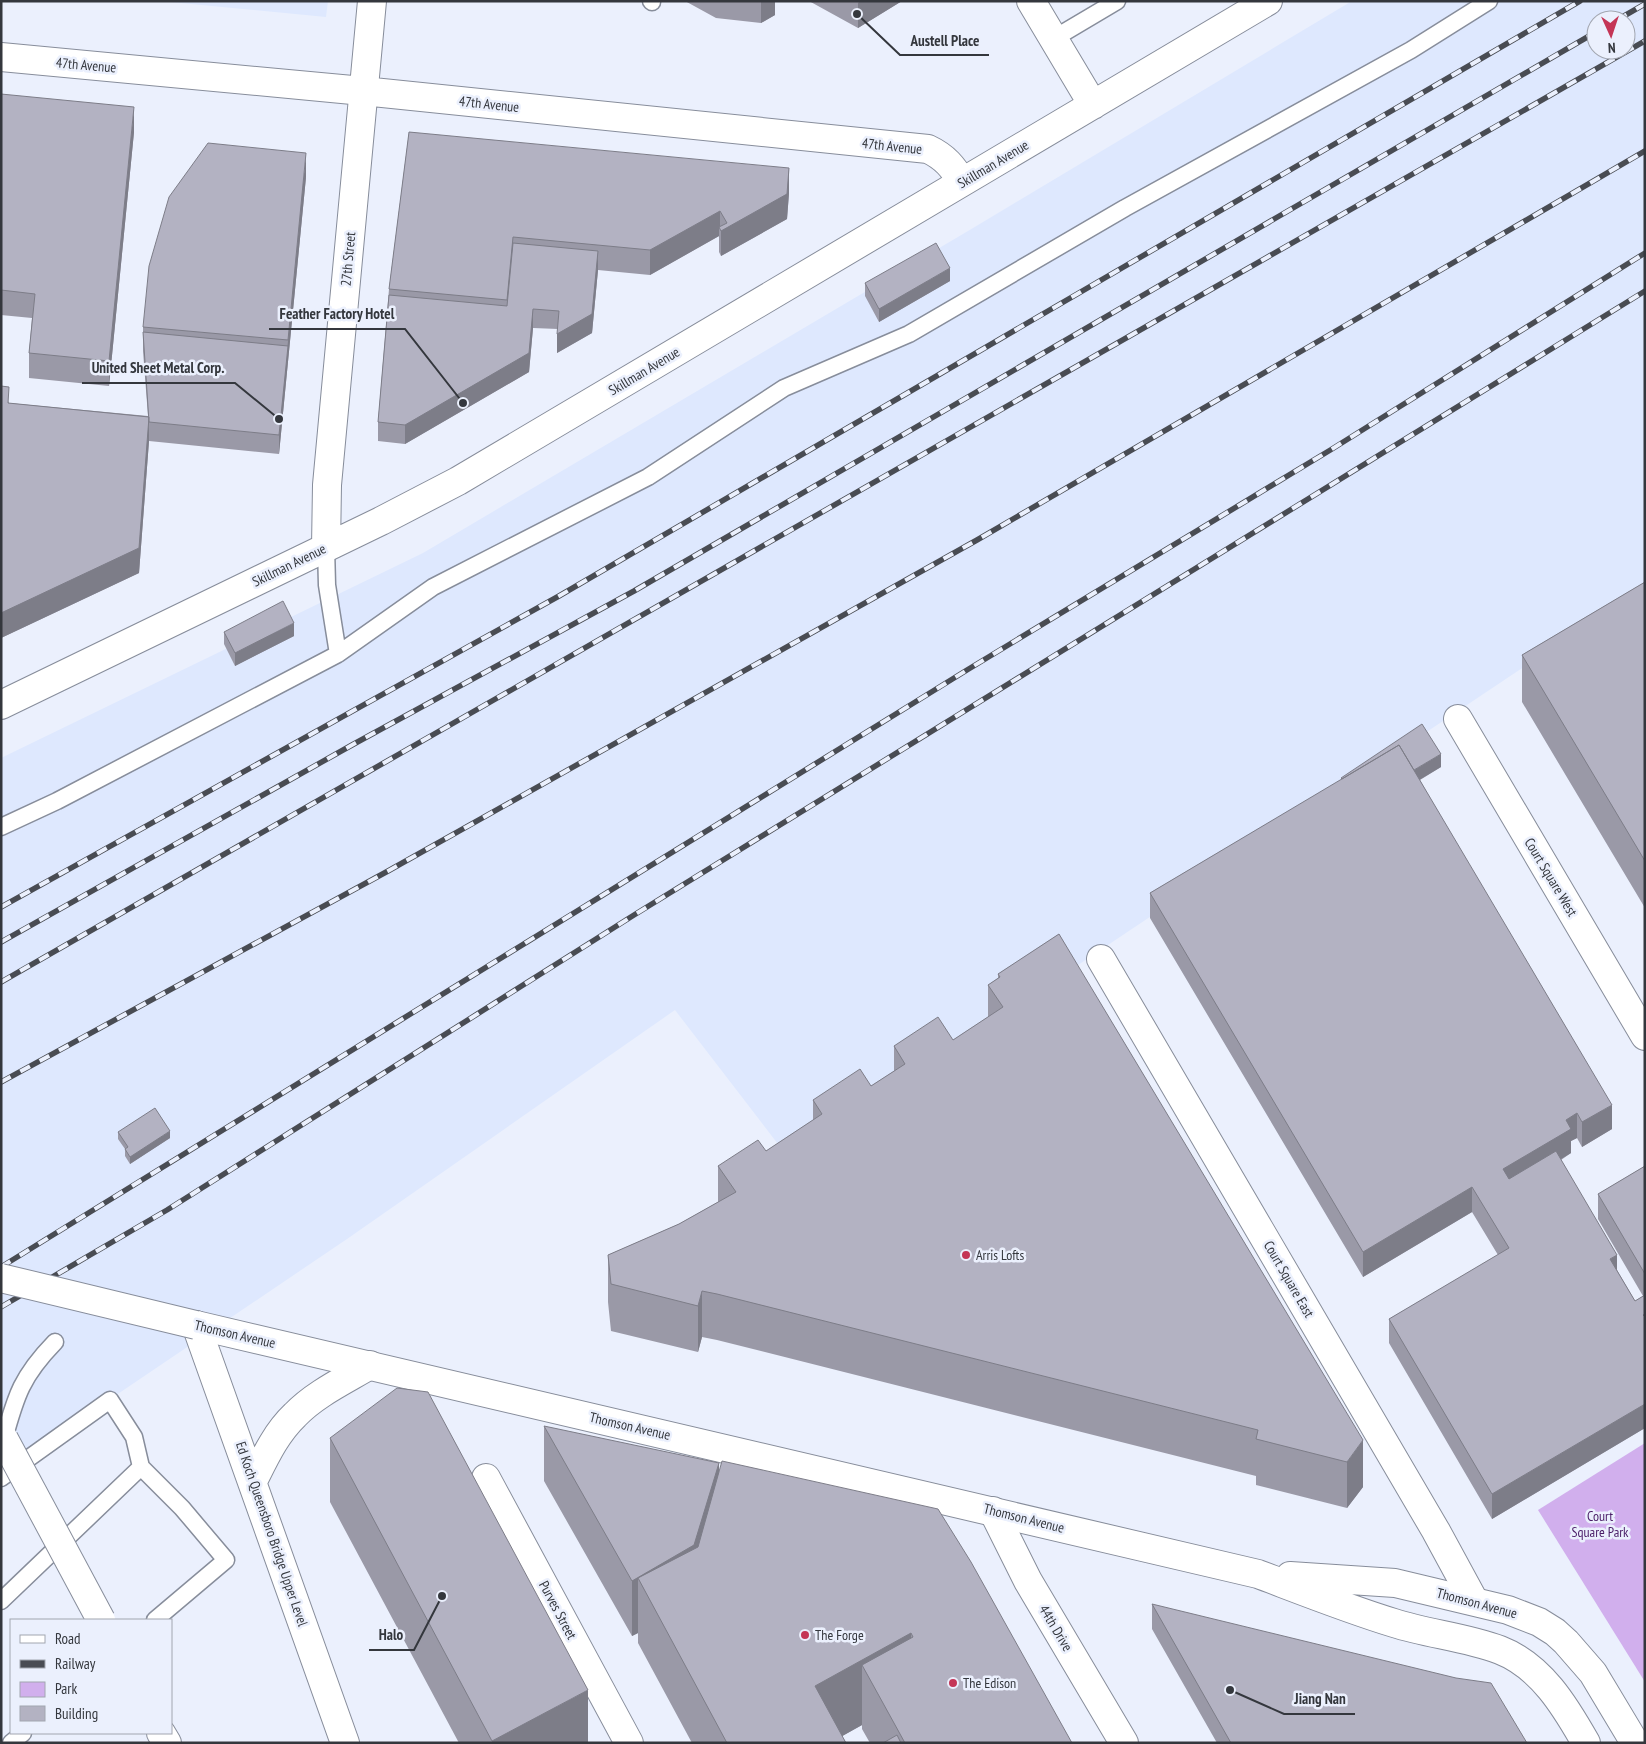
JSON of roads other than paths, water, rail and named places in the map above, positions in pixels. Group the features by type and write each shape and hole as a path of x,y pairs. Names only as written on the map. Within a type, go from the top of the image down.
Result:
{"main road":[{"name":"27th Street","path":"326,547 327,485 372,1"},
{"path":"1031,1 1093,105"},
{"name":"Skillman Avenue","path":"1,705 458,481 1268,1"},
{"name":"47th Avenue","path":"1,57 363,91 928,150 938,154 950,164 962,182"},
{"name":"Court Square West","path":"1458,719 1645,1036"},
{"name":"Court Square East","path":"1101,959 1441,1539 1474,1601"},
{"name":"Thomson Avenue","path":"1,1278 1258,1574 1394,1624 1488,1646 1508,1654 1532,1670 1546,1683 1572,1717 1586,1743"},
{"name":"Ed Koch Queensboro Bridge Upper Level","path":"196,1325 253,1480 345,1743"},
{"path":"253,1480 270,1446 294,1415 308,1403 370,1365"},
{"path":"3,1437 100,1619"},
{"name":"Purves Street","path":"486,1478 629,1743"},
{"name":"44th Drive","path":"993,1511 1028,1581 1124,1743"},
{"name":"Thomson Avenue","path":"1258,1574 1395,1583 1474,1601 1523,1615 1539,1622 1560,1637 1593,1673 1635,1743"}],"lane":[{"path":"1053,39 1117,1"},
{"path":"1,827 57,801 338,654 433,587 648,476 784,388 909,334 1126,208 1411,50 1489,1"},
{"path":"326,547 327,585 338,654"},
{"path":"3,1437 20,1386 41,1356 55,1342"},
{"path":"1,1478 110,1400 134,1437 141,1467 182,1508 226,1560 156,1619"},
{"path":"1,1601 141,1467"},
{"path":"11,1743 22,1734"}],"railway":[{"path":"1,907 559,596 1580,1"},
{"path":"1634,10 1645,4"},
{"path":"1,942 352,745 634,591 1586,38"},
{"path":"1,982 1645,41"},
{"path":"1,1082 388,871 977,540 1645,151"},
{"path":"1,1267 967,670 1332,449 1645,253"},
{"path":"1,1307 167,1210 634,915 1645,291"}],"place":[{"name":"Austell Place","path":"857,14"},
{"name":"Feather Factory Hotel","path":"463,403"},
{"name":"United Sheet Metal Corp.","path":"279,419"},
{"name":"Arris Lofts","path":"966,1255"},
{"name":"Halo","path":"442,1596"},
{"name":"The Forge","path":"805,1635"},
{"name":"The Edison","path":"953,1683"},
{"name":"Jiang Nan","path":"1230,1690"}],"park label":[{"name":"Court Square Park","path":"1600,1524"}]}
